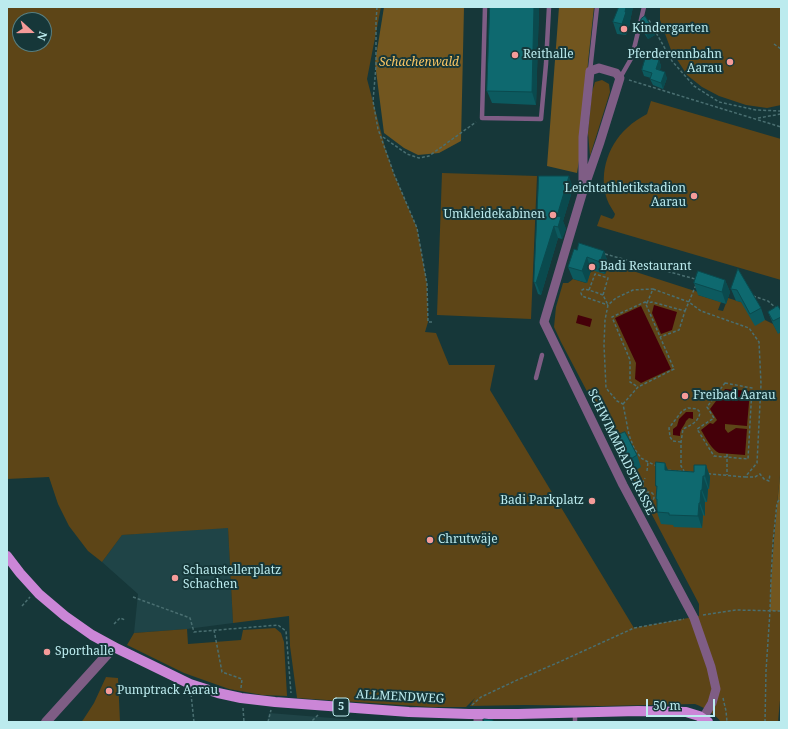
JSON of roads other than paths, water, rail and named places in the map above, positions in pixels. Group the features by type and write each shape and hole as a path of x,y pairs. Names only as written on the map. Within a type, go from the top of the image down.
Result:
{"main road":[{"name":"5","path":"7,556 29,584 52,605 92,635 114,647"},
{"name":"ALLMENDWEG","path":"114,647 190,684 218,693 242,698 475,716 575,717 675,711 695,714 705,720"}],"street":[{"path":"590,71 599,68 616,74 620,78"},
{"name":"SCHWIMMBADSTRASSE","path":"583,191 583,137 590,71"},
{"name":"SCHWIMMBADSTRASSE","path":"620,78 583,191 544,322 624,487 694,618 711,667 716,689 705,720"},
{"path":"46,722 114,647"}],"lane":[{"path":"485,7 482,118 541,119 549,7"},
{"path":"590,71 597,7"},
{"path":"620,78 632,57 643,8"},
{"path":"536,378 542,355"}],"place":[{"name":"Kindergarten","path":"624,29"},
{"name":"Reithalle","path":"515,55"},
{"name":"Pferderennbahn Aarau","path":"730,62"},
{"name":"Leichtathletikstadion Aarau","path":"694,196"},
{"name":"Umkleidekabinen","path":"553,215"},
{"name":"Badi Restaurant","path":"592,267"},
{"name":"Freibad Aarau","path":"685,396"},
{"name":"Badi Parkplatz","path":"592,501"},
{"name":"Chrutwäje","path":"430,540"},
{"name":"Schaustellerplatz Schachen","path":"175,578"},
{"name":"Sporthalle","path":"47,652"},
{"name":"Pumptrack Aarau","path":"109,691"}],"park label":[{"name":"Schachenwald","path":"419,63"}]}
